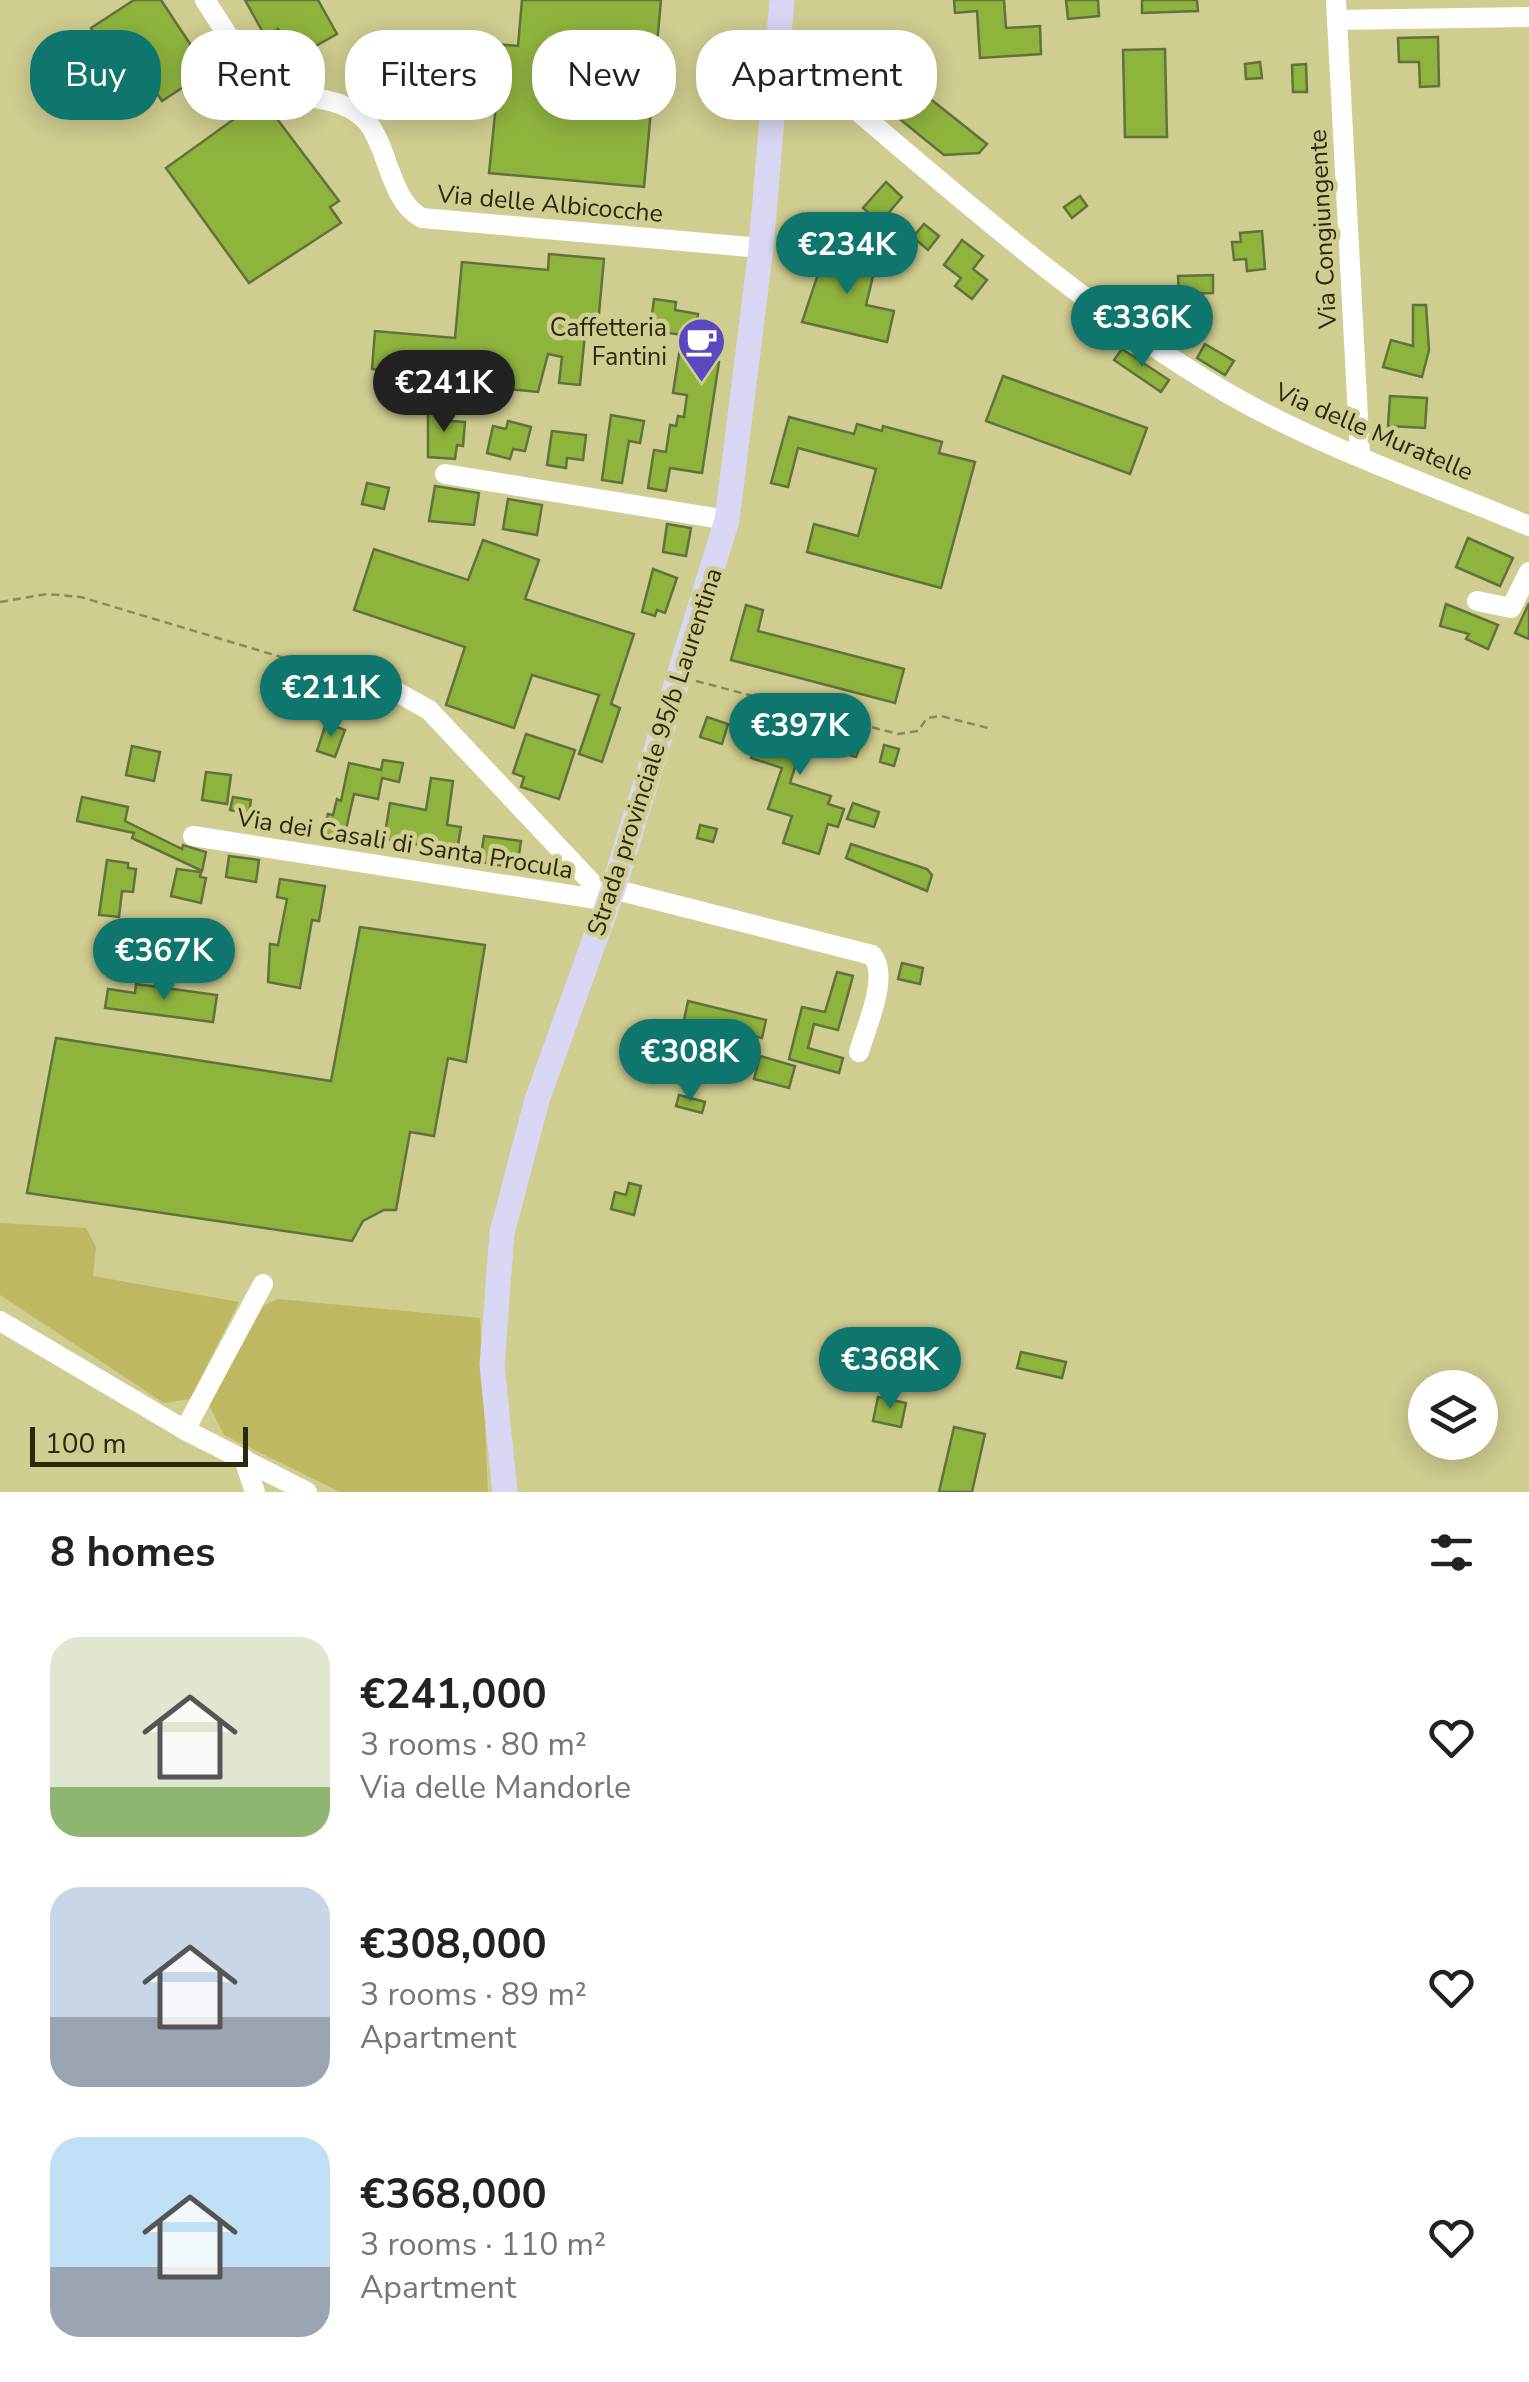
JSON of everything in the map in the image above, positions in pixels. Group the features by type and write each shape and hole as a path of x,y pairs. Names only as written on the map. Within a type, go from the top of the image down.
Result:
{"main road":[{"name":"Strada provinciale 95/b Laurentina","path":"779,30 782,0"},
{"name":"Strada provinciale 95/b Laurentina","path":"504,1492 492,1366 502,1234 538,1100 611,895 727,520 762,248 772,120"}],"street":[{"name":"Via delle Albicocche","path":"205,0 258,82 343,106 363,118 406,204 422,218 762,248"},
{"path":"1337,10 1529,17"},
{"name":"Via Congiungente","path":"1337,10 1360,455"},
{"name":"Via delle Muratelle","path":"870,120 1012,237 1166,354 1245,402 1529,526"},
{"path":"445,474 727,520"},
{"path":"1477,601 1510,608 1529,572"},
{"path":"326,670 395,691 429,710 611,895"},
{"name":"Via dei Casali di Santa Procula","path":"193,836 611,895 872,955 879,978 859,1052"},
{"path":"185,1430 263,1284"},
{"path":"0,1320 185,1430 307,1492"},
{"path":"244,1459 255,1492"}],"path":[{"path":"0,602 47,594 81,596 326,670"},
{"path":"680,676 898,734 918,731 927,718 938,716 988,728"}],"shaded area":[{"path":"0,1223 86,1228 96,1247 93,1276 239,1302 190,1399 164,1403 0,1295"},
{"path":"278,1299 480,1318 488,1492 340,1492 224,1435 209,1405 264,1305"}],"building":[{"path":"134,0 161,0 181,30 181,89 161,100 161,30 91,28"},
{"path":"245,0 318,0 337,34 325,41 325,30 262,30"},
{"path":"522,0 661,0 658,30 532,30 532,120 650,120 644,187 489,173 494,120 512,120 512,45 518,46"},
{"path":"954,0 1004,0 1006,28 1040,26 1041,54 980,58 977,11 955,13"},
{"path":"1066,0 1098,0 1099,16 1068,19"},
{"path":"1142,0 1197,0 1198,11 1142,13"},
{"path":"1438,37 1439,86 1420,87 1419,62 1399,62 1398,38"},
{"path":"1165,49 1167,137 1125,137 1123,50"},
{"path":"1260,62 1262,78 1246,79 1245,64"},
{"path":"1306,64 1307,92 1293,92 1292,65"},
{"path":"937,104 987,144 979,153 944,155 901,120 937,120"},
{"path":"233,120 278,120 339,201 330,207 341,223 249,283 166,168"},
{"path":"886,182 902,197 880,223 863,208"},
{"path":"1080,196 1087,206 1072,218 1064,207"},
{"path":"924,224 939,236 928,250 913,237"},
{"path":"1262,231 1265,269 1247,271 1246,259 1234,260 1232,242 1241,242 1240,233"},
{"path":"962,240 983,256 973,269 987,280 972,299 955,286 961,278 944,265"},
{"path":"827,247 877,260 866,305 894,311 887,342 802,322"},
{"path":"549,254 604,259 598,324 586,323 580,385 559,383 562,357 548,354 538,392 469,385 470,378 372,369 375,331 455,338 462,262 548,270"},
{"path":"1213,275 1213,293 1179,294 1178,276"},
{"path":"654,299 676,302 675,310 698,314 692,357 719,362 702,473 670,468 666,491 648,488 654,450 666,452 670,425 676,426 678,416 684,417 687,395 673,393 682,335 650,330"},
{"path":"1413,305 1426,305 1429,350 1422,377 1383,367 1391,340 1413,346"},
{"path":"1205,344 1234,361 1225,375 1197,358"},
{"path":"1122,349 1169,380 1161,392 1114,360"},
{"path":"1003,376 1147,428 1130,474 986,421"},
{"path":"1390,396 1427,398 1425,428 1388,426"},
{"path":"428,410 450,413 450,421 465,422 463,446 457,445 455,459 428,457"},
{"path":"611,415 644,421 640,443 629,441 622,483 602,480"},
{"path":"789,417 854,434 857,424 882,431 883,426 942,442 939,453 975,462 941,588 807,552 814,524 858,536 876,469 798,448 788,487 771,483"},
{"path":"508,421 531,427 525,451 513,449 510,459 487,453 493,426 506,429"},
{"path":"552,431 586,435 583,460 567,458 566,468 547,465"},
{"path":"367,483 389,488 384,509 362,504"},
{"path":"435,486 479,493 474,525 429,521"},
{"path":"508,499 542,505 537,535 503,529"},
{"path":"667,524 691,528 686,556 663,552"},
{"path":"1468,538 1513,558 1500,586 1456,567"},
{"path":"483,540 539,560 525,599 634,634 611,704 620,708 602,762 579,754 599,695 532,675 514,728 446,705 465,647 354,610 374,549 468,580"},
{"path":"653,569 677,578 665,613 657,610 655,616 642,612"},
{"path":"1529,603 1529,639 1515,633"},
{"path":"1446,604 1498,625 1488,649 1466,639 1469,634 1440,626"},
{"path":"746,605 763,610 758,631 904,669 895,703 731,660"},
{"path":"765,715 791,723 793,715 825,723 823,732 861,743 856,757 803,742 790,783 831,796 828,804 844,809 838,827 828,824 819,854 783,843 792,816 768,809 782,768 751,758"},
{"path":"707,717 728,724 722,744 700,737"},
{"path":"326,723 345,730 335,757 317,751"},
{"path":"526,734 575,750 559,799 521,787 524,777 513,773"},
{"path":"884,745 899,749 894,766 880,762"},
{"path":"132,746 160,752 154,781 126,775"},
{"path":"383,760 403,763 399,782 382,778 378,799 354,794 344,838 323,833 328,814 333,815 337,799 341,801 349,763 381,770"},
{"path":"206,772 231,775 227,804 202,800"},
{"path":"431,778 453,781 447,825 461,827 457,851 384,839 390,803 426,810"},
{"path":"82,797 128,807 125,821 182,849 183,845 206,852 202,871 132,838 134,833 77,821"},
{"path":"233,797 251,800 249,814 230,810"},
{"path":"853,803 879,812 874,827 847,819"},
{"path":"700,825 717,829 713,842 697,838"},
{"path":"484,836 521,841 517,868 480,862"},
{"path":"851,844 927,869 932,875 927,891 846,858"},
{"path":"229,856 259,860 256,882 226,877"},
{"path":"107,860 128,863 128,868 136,869 133,892 122,891 119,917 99,915"},
{"path":"177,869 201,872 200,877 206,878 201,903 171,896"},
{"path":"280,879 325,886 319,921 312,920 300,988 268,982 270,944 278,945 287,899 277,897"},
{"path":"360,927 485,945 466,1062 448,1058 434,1136 410,1132 396,1210 384,1210 363,1221 352,1241 27,1193 56,1038 331,1081"},
{"path":"198,945 214,947 211,971 195,969"},
{"path":"902,963 923,968 920,984 898,979"},
{"path":"837,972 853,976 838,1030 814,1024 808,1048 843,1058 839,1073 789,1059 802,1007 825,1012"},
{"path":"136,984 217,995 213,1022 105,1008 108,989 135,993"},
{"path":"688,1001 766,1020 762,1038 684,1020"},
{"path":"760,1056 795,1066 789,1088 754,1079"},
{"path":"679,1095 705,1102 702,1113 676,1106"},
{"path":"629,1183 641,1186 634,1215 611,1209 615,1192 626,1195"},
{"path":"1021,1352 1066,1362 1062,1378 1017,1368"},
{"path":"878,1397 906,1403 901,1427 873,1421"},
{"path":"954,1427 985,1434 972,1492 939,1492"}],"place":[{"name":"Caffetteria Fantini","path":"702,384"}]}
